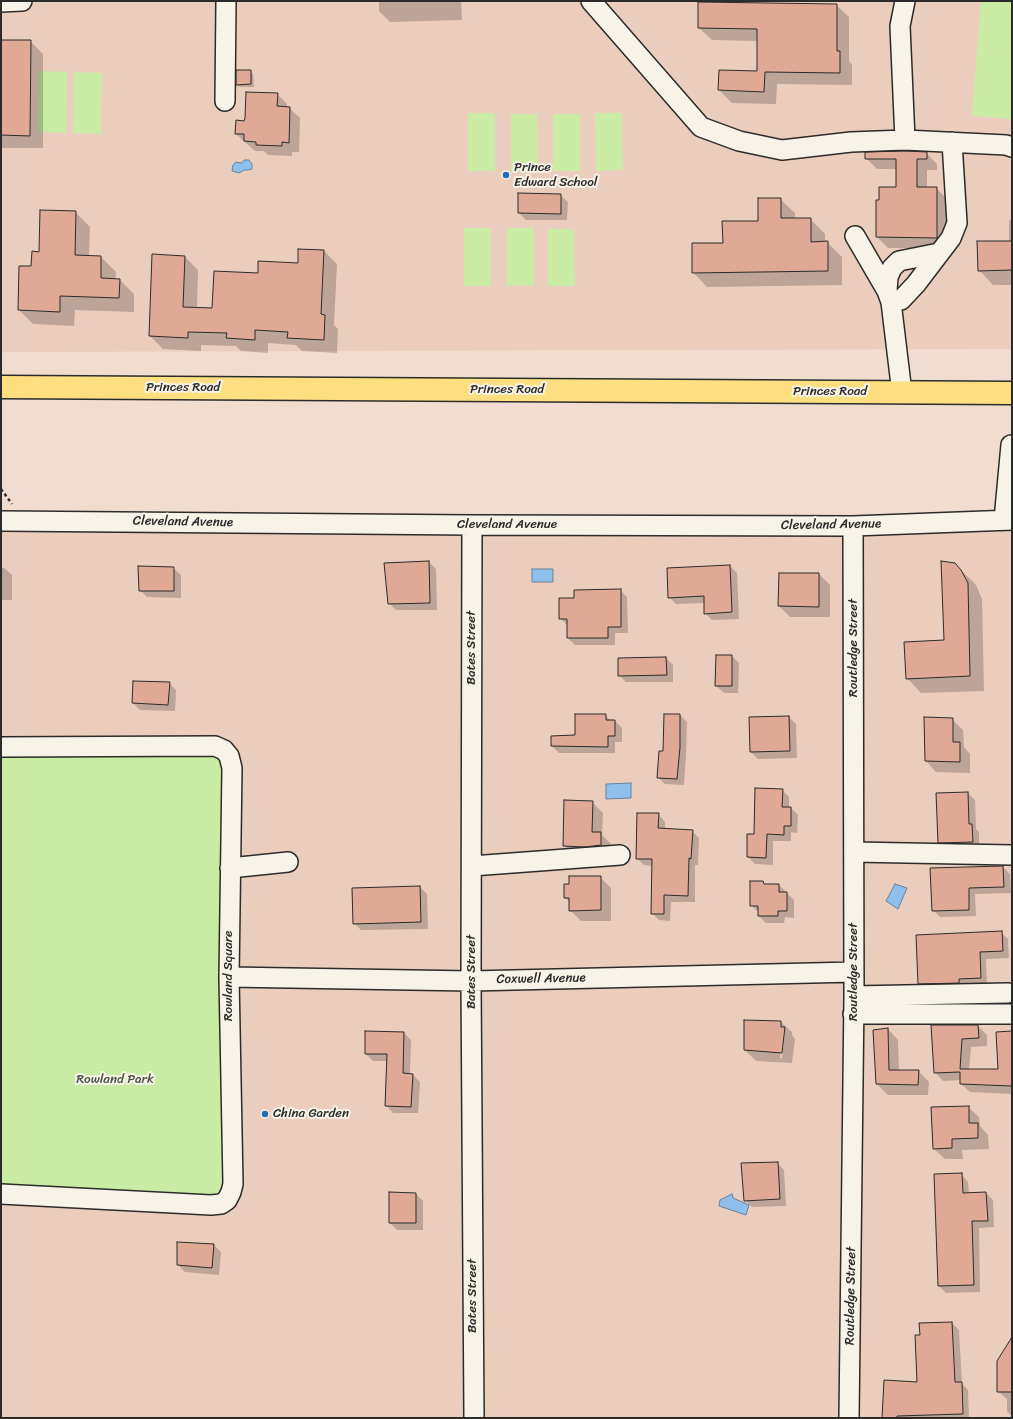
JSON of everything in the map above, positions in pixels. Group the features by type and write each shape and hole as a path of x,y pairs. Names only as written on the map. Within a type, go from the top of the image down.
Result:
{"main road":[{"name":"Princes Road","path":"1,387 1012,393"}],"street":[{"path":"1,2 22,1"},
{"path":"225,101 226,1"},
{"path":"591,1 701,128 739,141 782,150 851,142 905,140 1006,145 1012,147"},
{"path":"905,1 900,26 905,140"},
{"path":"855,236 889,297 901,300 916,284 950,238 957,223 952,142"},
{"path":"902,393 889,297 888,276 892,268 899,261 939,253"},
{"path":"1008,520 1011,445"},
{"name":"Cleveland Avenue","path":"1,521 472,525 854,526 1008,520"},
{"name":"Bates Street","path":"472,525 474,1418"},
{"name":"Routledge Street","path":"850,1418 854,1005 854,526"},
{"name":"Rowland Square","path":"1,747 215,746 224,750 229,756 232,768 228,977 233,1184 227,1200 221,1204 211,1205 1,1194"},
{"path":"854,852 1012,855"},
{"path":"472,866 620,856"},
{"path":"230,868 288,862"},
{"name":"Coxwell Avenue","path":"228,977 472,981 854,972"},
{"path":"854,1005 1008,993"},
{"path":"854,1005 1012,1014"}],"shaded area":[{"name":"Prince Edward School","path":"1,1 1012,1 1012,349 1,352"},
{"path":"1,520 1012,529 1012,1418 1,1418"}],"green space":[{"path":"981,1 1012,1 1012,119 972,116"},
{"path":"39,71 67,72 66,133 38,132"},
{"path":"74,72 102,73 101,134 73,133"},
{"path":"468,113 495,113 495,171 468,171"},
{"path":"595,113 622,113 623,170 596,171"},
{"path":"511,114 537,114 538,172 511,172"},
{"path":"553,114 580,114 580,171 553,171"},
{"path":"464,228 491,228 491,286 464,286"},
{"path":"507,228 534,228 534,285 507,286"},
{"path":"548,229 574,229 575,286 548,286"},
{"name":"Rowland Park","path":"226,748 230,1199 1,1190 1,750"}],"water":[{"path":"245,160 249,160 252,164 252,169 244,170 239,173 232,171 233,165 236,162 241,163"},
{"path":"532,569 553,569 553,582 532,582"},
{"path":"631,783 631,798 606,799 606,784"},
{"path":"895,884 907,888 898,909 886,901"},
{"path":"732,1194 733,1198 749,1205 746,1215 719,1206 720,1200"}],"building":[{"path":"698,2 837,4 837,51 840,51 840,73 765,72 764,92 718,90 719,70 757,71 757,29 698,28"},
{"path":"1,40 31,40 30,136 1,135"},
{"path":"236,70 251,70 251,84 236,85"},
{"path":"246,92 278,93 277,106 290,107 289,143 282,142 282,146 256,145 256,142 244,141 244,134 235,134 236,120 244,121 245,118"},
{"path":"865,152 927,152 927,159 917,159 917,187 937,187 937,238 876,237 876,200 879,200 879,187 896,187 896,159 865,159"},
{"path":"518,193 561,194 561,214 518,213"},
{"path":"758,198 781,198 781,218 811,218 811,242 828,241 828,271 692,273 692,243 723,243 722,221 758,221"},
{"path":"40,210 76,211 75,255 101,256 101,278 120,279 119,298 60,296 60,312 18,310 19,266 31,266 32,251 39,252"},
{"path":"977,241 1012,241 1012,270 978,271"},
{"path":"298,249 324,250 321,314 325,315 324,340 287,338 288,332 255,330 255,340 226,338 227,333 188,332 188,338 149,336 152,254 185,256 183,307 212,308 214,271 258,273 258,261 298,263"},
{"path":"429,561 430,603 388,604 384,563"},
{"path":"941,561 955,563 961,570 968,583 970,676 906,679 904,642 944,640"},
{"path":"730,565 732,612 704,614 704,596 668,598 667,568"},
{"path":"138,566 174,567 174,591 139,591"},
{"path":"779,573 819,573 819,607 778,606"},
{"path":"621,589 621,627 608,627 608,638 567,638 567,619 559,619 559,598 574,598 574,590"},
{"path":"716,655 732,655 732,686 715,686"},
{"path":"666,657 667,675 618,676 618,658"},
{"path":"133,681 170,682 168,705 132,703"},
{"path":"575,714 606,714 606,720 615,720 615,736 608,736 608,747 551,746 551,736 575,735"},
{"path":"664,714 680,714 680,747 677,779 657,778 659,751 663,751"},
{"path":"789,716 790,751 750,752 749,717"},
{"path":"924,717 953,718 953,742 960,742 960,762 925,761"},
{"path":"755,788 783,789 782,807 791,807 791,826 784,826 784,835 767,834 766,858 747,857 747,834 754,834"},
{"path":"968,792 969,824 972,824 973,842 938,843 936,793"},
{"path":"564,800 593,801 592,832 601,832 601,845 585,847 563,846"},
{"path":"637,813 659,813 658,828 693,830 691,859 689,858 688,896 664,895 664,914 651,914 652,859 636,859"},
{"path":"1003,866 1004,887 969,888 969,910 932,911 930,868"},
{"path":"569,876 601,876 601,910 569,911 569,898 564,898 564,884 569,884"},
{"path":"750,881 763,881 764,884 779,884 779,892 787,892 787,911 778,911 778,916 758,916 758,906 750,906"},
{"path":"420,886 421,922 353,924 352,888"},
{"path":"1002,931 1003,951 980,952 981,978 959,979 959,983 918,984 916,935"},
{"path":"744,1020 781,1021 781,1027 785,1027 782,1053 744,1050"},
{"path":"931,1025 978,1025 979,1038 962,1039 960,1069 998,1069 996,1032 1012,1031 1012,1086 960,1084 960,1072 934,1073"},
{"path":"888,1028 889,1070 919,1070 918,1085 876,1084 873,1030"},
{"path":"365,1031 404,1032 403,1073 413,1074 411,1107 385,1106 387,1054 365,1054"},
{"path":"969,1106 969,1123 978,1123 978,1138 952,1139 952,1148 933,1149 931,1107"},
{"path":"778,1162 780,1199 744,1201 741,1163"},
{"path":"962,1173 963,1193 986,1192 988,1221 972,1221 974,1285 938,1286 934,1174"},
{"path":"389,1192 416,1193 416,1223 389,1223"},
{"path":"177,1242 214,1244 212,1268 177,1265"},
{"path":"952,1322 955,1382 962,1382 963,1414 897,1416 897,1418 882,1418 884,1380 917,1382 915,1335 920,1335 919,1323"},
{"path":"1012,1337 1012,1392 997,1392 997,1361"}],"place":[{"name":"Prince Edward School","path":"506,175"},
{"name":"China Garden","path":"265,1114"}]}
